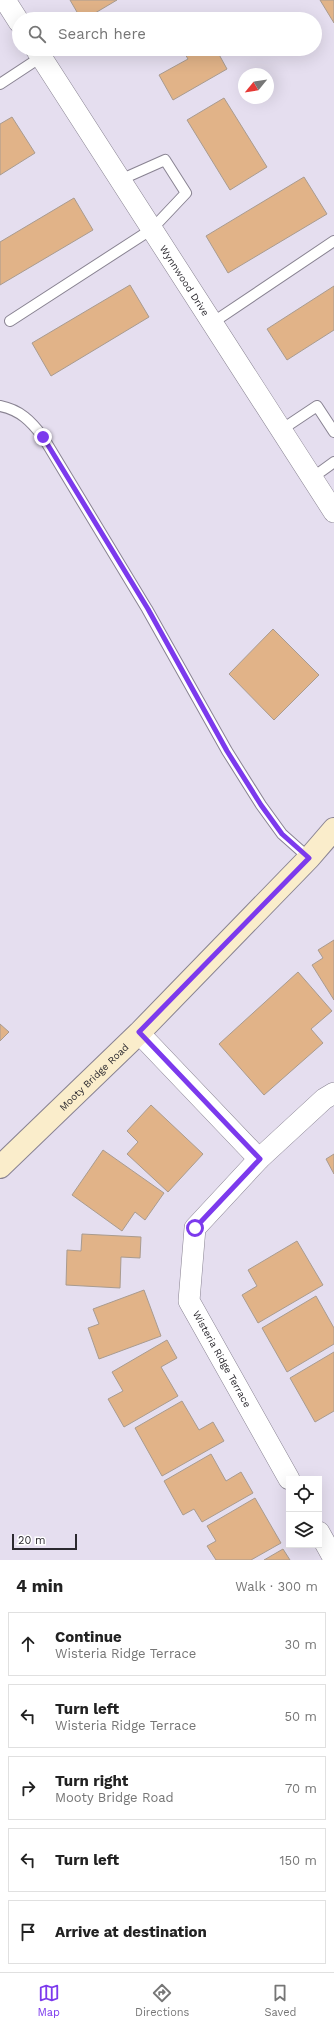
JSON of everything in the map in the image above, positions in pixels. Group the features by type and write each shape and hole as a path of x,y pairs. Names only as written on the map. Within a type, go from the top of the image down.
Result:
{"main road":[{"name":"Mooty Bridge Road","path":"0,1167 139,1032 309,858 334,829"}],"street":[{"path":"5,0 13,12"},
{"name":"Wynnwood Drive","path":"41,56 334,512"},
{"path":"139,1032 260,1159"},
{"name":"Wisteria Ridge Terrace","path":"287,1476 189,1301 195,1228 260,1159 324,1099 334,1094"},
{"path":"322,1537 334,1559"}],"lane":[{"path":"0,84 35,56"},
{"path":"10,321 152,229 186,193 165,160 120,180"},
{"path":"212,323 334,241"},
{"path":"0,406 19,413 30,420 43,437 148,609 227,751 261,805 282,834 309,858"},
{"path":"281,430 317,406 334,432"},
{"path":"312,478 334,462"}],"building":[{"path":"70,0 117,0 97,12 77,12"},
{"path":"320,0 334,0 334,23"},
{"path":"186,56 220,56 227,69 173,100 159,75 188,59"},
{"path":"224,98 267,167 230,190 187,120"},
{"path":"12,117 35,153 0,175 0,124"},
{"path":"304,177 327,214 228,273 206,236"},
{"path":"74,198 93,230 0,285 0,242"},
{"path":"130,285 149,317 51,376 32,343"},
{"path":"334,286 334,330 287,360 267,329"},
{"path":"273,629 319,675 274,720 229,674"},
{"path":"334,940 334,1000 312,965 323,958 318,950"},
{"path":"298,972 332,1011 311,1029 323,1043 264,1095 219,1044"},
{"path":"0,1024 9,1032 0,1041"},
{"path":"151,1105 203,1154 168,1192 127,1154 138,1142 127,1131"},
{"path":"103,1150 164,1193 145,1220 135,1212 122,1231 72,1195"},
{"path":"334,1154 334,1174 326,1159"},
{"path":"82,1234 141,1237 140,1258 121,1257 120,1288 66,1285 67,1250 81,1251"},
{"path":"297,1241 323,1285 258,1323 242,1295 257,1286 248,1270"},
{"path":"144,1290 161,1336 99,1359 88,1328 99,1324 93,1309"},
{"path":"316,1296 334,1328 334,1344 287,1372 262,1328"},
{"path":"167,1340 177,1358 161,1367 178,1396 124,1427 108,1399 123,1391 112,1372"},
{"path":"334,1352 334,1411 315,1422 290,1378"},
{"path":"182,1401 199,1430 213,1422 224,1441 162,1476 135,1428"},
{"path":"211,1454 226,1481 241,1472 253,1493 202,1522 194,1509 183,1515 164,1481"},
{"path":"255,1498 281,1543 251,1560 216,1560 207,1546 216,1541 207,1526"},
{"path":"283,1549 290,1560 264,1560"}],"route":[{"path":"43,437 148,609 194,689 227,751 261,805 282,834 309,858 139,1032 260,1159 195,1228"}]}
